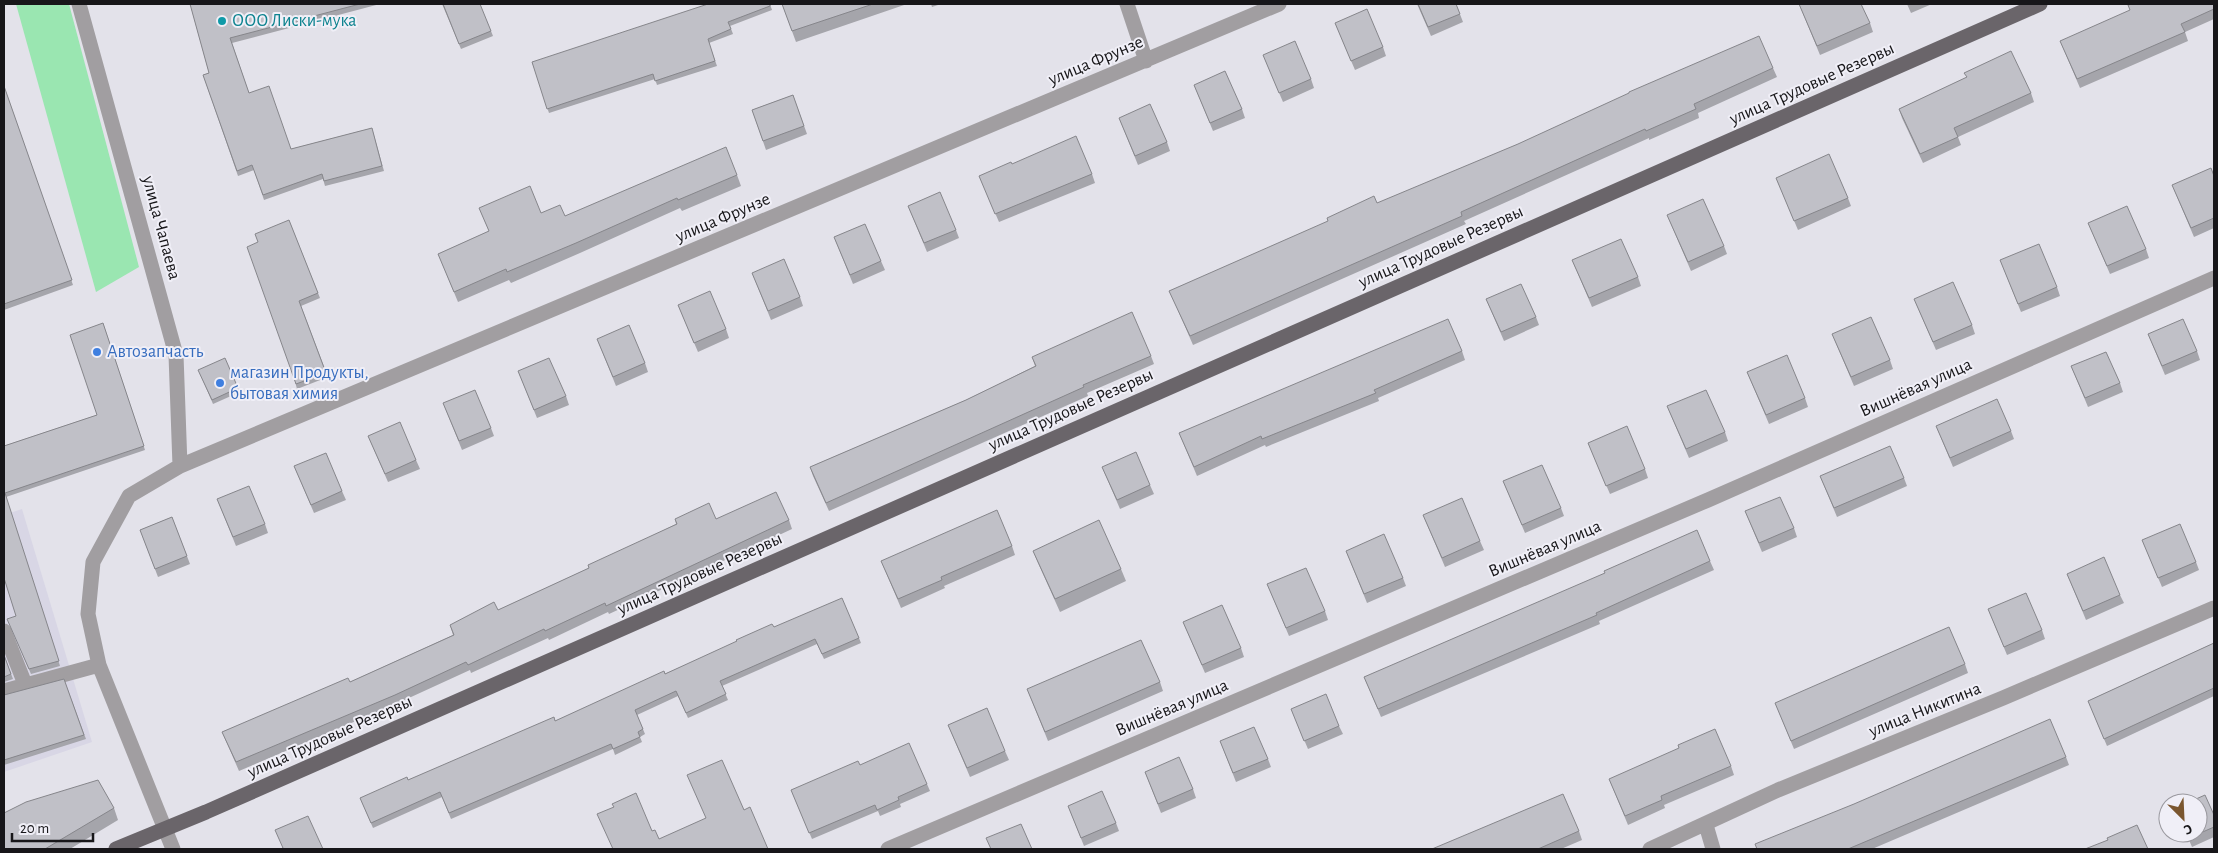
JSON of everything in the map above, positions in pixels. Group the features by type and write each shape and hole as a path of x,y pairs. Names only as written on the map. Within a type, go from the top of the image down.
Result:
{"main road":[{"name":"улица Трудовые Резервы","path":"116,849 164,830 2040,4"}],"street":[{"name":"улица Чапаева","path":"79,4 176,355 180,466"},
{"path":"1127,4 1146,60"},
{"name":"улица Фрунзе","path":"173,849 99,665 88,614 93,562 129,496 180,466 1279,4"},
{"name":"Вишнёвая улица","path":"888,849 1708,500 2214,278"},
{"name":"улица Никитина","path":"1650,849 1706,826 1778,790 2003,698 2214,608"},
{"path":"4,631 25,684"},
{"path":"4,691 99,665"},
{"path":"1706,826 1713,849"}],"shaded area":[{"path":"22,509 92,742 4,772 4,515"}],"green space":[{"path":"16,4 69,4 139,267 96,292"}],"building":[{"path":"190,4 360,4 230,38 249,93 269,86 291,149 372,128 382,166 324,181 322,174 263,195 252,165 237,171 203,75 209,73"},
{"path":"443,4 480,4 491,31 459,44"},
{"path":"708,4 770,4 770,6 728,22 731,29 708,39 715,61 655,81 653,74 547,109 532,62"},
{"path":"782,4 873,4 792,31"},
{"path":"1418,4 1456,4 1460,14 1428,27"},
{"path":"1799,4 1861,4 1870,23 1817,46"},
{"path":"2214,4 2214,9 2181,24 2185,32 2077,79 2060,41 2130,10 2128,5"},
{"path":"1367,9 1383,47 1351,61 1335,23"},
{"path":"1759,36 1773,68 1694,104 1696,109 1646,131 1645,129 1461,212 1462,216 1190,336 1169,291 1328,221 1327,218 1374,196 1377,203 1518,144 1629,92"},
{"path":"1295,41 1311,79 1279,93 1263,55"},
{"path":"2011,51 2031,93 1954,128 1958,137 1920,154 1899,109 1967,77 1964,73"},
{"path":"1225,71 1242,109 1210,123 1194,85"},
{"path":"4,86 72,280 4,304"},
{"path":"793,95 804,126 763,141 752,110"},
{"path":"1150,104 1167,142 1135,156 1119,118"},
{"path":"1076,136 1092,174 995,214 979,176"},
{"path":"726,147 737,175 678,200 677,198 507,272 506,269 454,292 438,254 489,231 479,208 530,186 541,213 560,205 565,216"},
{"path":"1829,154 1848,198 1794,221 1776,178"},
{"path":"2211,168 2214,176 2214,218 2191,228 2172,185"},
{"path":"940,192 956,230 924,243 908,206"},
{"path":"1703,199 1724,246 1688,262 1667,215"},
{"path":"2127,206 2146,249 2107,266 2088,223"},
{"path":"289,220 318,293 299,301 326,373 296,384 247,247 258,242 255,234"},
{"path":"865,224 881,261 850,275 834,237"},
{"path":"1621,239 1638,277 1589,298 1572,260"},
{"path":"2039,244 2057,287 2018,304 2000,260"},
{"path":"784,259 800,297 768,311 752,273"},
{"path":"1953,282 1972,325 1933,342 1914,299"},
{"path":"1521,284 1536,317 1501,332 1486,299"},
{"path":"710,291 726,329 694,343 678,305"},
{"path":"1132,312 1151,356 1083,385 1084,387 826,503 810,467 966,400 1036,366 1032,357"},
{"path":"1871,317 1890,360 1851,377 1832,334"},
{"path":"1448,319 1462,351 1374,390 1376,393 1262,439 1261,436 1194,467 1179,433"},
{"path":"2183,319 2197,351 2162,366 2148,334"},
{"path":"103,323 144,446 5,493 59,661 29,669 7,619 16,616 4,578 4,446 97,415 70,335"},
{"path":"629,325 645,363 613,377 597,339"},
{"path":"2106,352 2120,383 2085,398 2071,366"},
{"path":"1787,355 1805,398 1766,415 1747,372"},
{"name":"магазин Продукты, бытовая химия","path":"225,358 238,388 212,400 198,370"},
{"path":"549,358 566,396 534,410 518,371"},
{"path":"475,390 491,428 459,441 443,403"},
{"path":"1706,390 1725,432 1686,449 1667,406"},
{"path":"1997,399 2011,431 1950,458 1936,426"},
{"path":"400,422 416,460 385,474 368,436"},
{"path":"1627,426 1645,469 1606,486 1588,443"},
{"path":"1890,446 1904,478 1834,508 1820,476"},
{"path":"1136,452 1150,485 1117,500 1102,467"},
{"path":"326,453 342,491 311,505 294,466"},
{"path":"1542,465 1561,508 1522,525 1503,481"},
{"path":"249,486 265,524 233,537 217,499"},
{"path":"776,492 789,520 606,606 605,603 468,665 466,662 395,695 236,762 222,732 348,678 350,682 454,635 450,625 494,602 498,610 589,568 588,565 677,524 675,519 709,503 716,519"},
{"path":"1780,497 1794,528 1759,543 1745,511"},
{"path":"1462,498 1480,541 1442,558 1423,515"},
{"path":"997,510 1012,546 941,577 942,580 898,599 881,561"},
{"path":"172,517 187,556 155,569 140,530"},
{"path":"1099,520 1121,569 1055,599 1033,551"},
{"path":"2180,524 2196,562 2158,578 2142,540"},
{"path":"1697,530 1710,561 1596,613 1597,615 1378,709 1364,677 1605,573 1604,571"},
{"path":"1384,534 1403,578 1364,594 1346,551"},
{"path":"2104,557 2120,595 2083,611 2067,574"},
{"path":"1306,568 1325,611 1286,628 1267,584"},
{"path":"2026,593 2042,630 2004,647 1988,609"},
{"path":"842,598 859,638 822,654 815,639 720,681 726,694 686,713 676,691 635,710 643,729 638,732 640,737 613,749 611,744 449,813 440,792 371,823 360,798 407,777 408,780 554,717 555,721 664,671 665,674 772,624 774,627"},
{"path":"1222,605 1241,648 1202,665 1183,622"},
{"path":"1949,627 1965,664 1791,741 1775,703"},
{"path":"1141,640 1160,682 1045,732 1027,689"},
{"path":"2214,643 2214,688 2104,739 2088,701"},
{"path":"4,655 11,674 4,677"},
{"path":"64,679 84,735 4,760 4,695"},
{"path":"1326,694 1339,726 1304,741 1291,709"},
{"path":"987,708 1005,751 967,768 948,725"},
{"path":"2050,719 2066,757 1848,849 1757,849 1755,844 1854,804"},
{"path":"1254,727 1268,759 1233,773 1220,741"},
{"path":"1715,729 1731,766 1661,796 1662,800 1625,816 1609,779 1679,748 1678,745"},
{"path":"909,743 927,784 898,797 899,800 877,810 875,805 809,833 791,790 858,761 860,765"},
{"path":"1179,757 1193,789 1158,804 1145,772"},
{"path":"722,760 744,810 750,807 768,849 613,849 597,814 614,807 612,804 636,793 652,831 655,830 659,839 706,818 687,775"},
{"path":"98,780 114,808 45,849 4,849 4,813 26,802"},
{"path":"1102,791 1116,823 1081,838 1068,806"},
{"path":"1563,794 1579,831 1538,849 1432,849"},
{"path":"2208,802 2214,815 2214,827 2208,830"},
{"path":"308,816 323,849 280,849 283,848 275,830"},
{"path":"1021,824 1032,849 991,849 986,838"},
{"path":"2137,825 2148,849 2085,849 2108,840 2107,838"}],"place":[{"name":"ООО Лиски-мука","path":"222,21"},
{"name":"Автозапчасть","path":"97,352"},
{"name":"магазин Продукты, бытовая химия","path":"220,383"}]}
